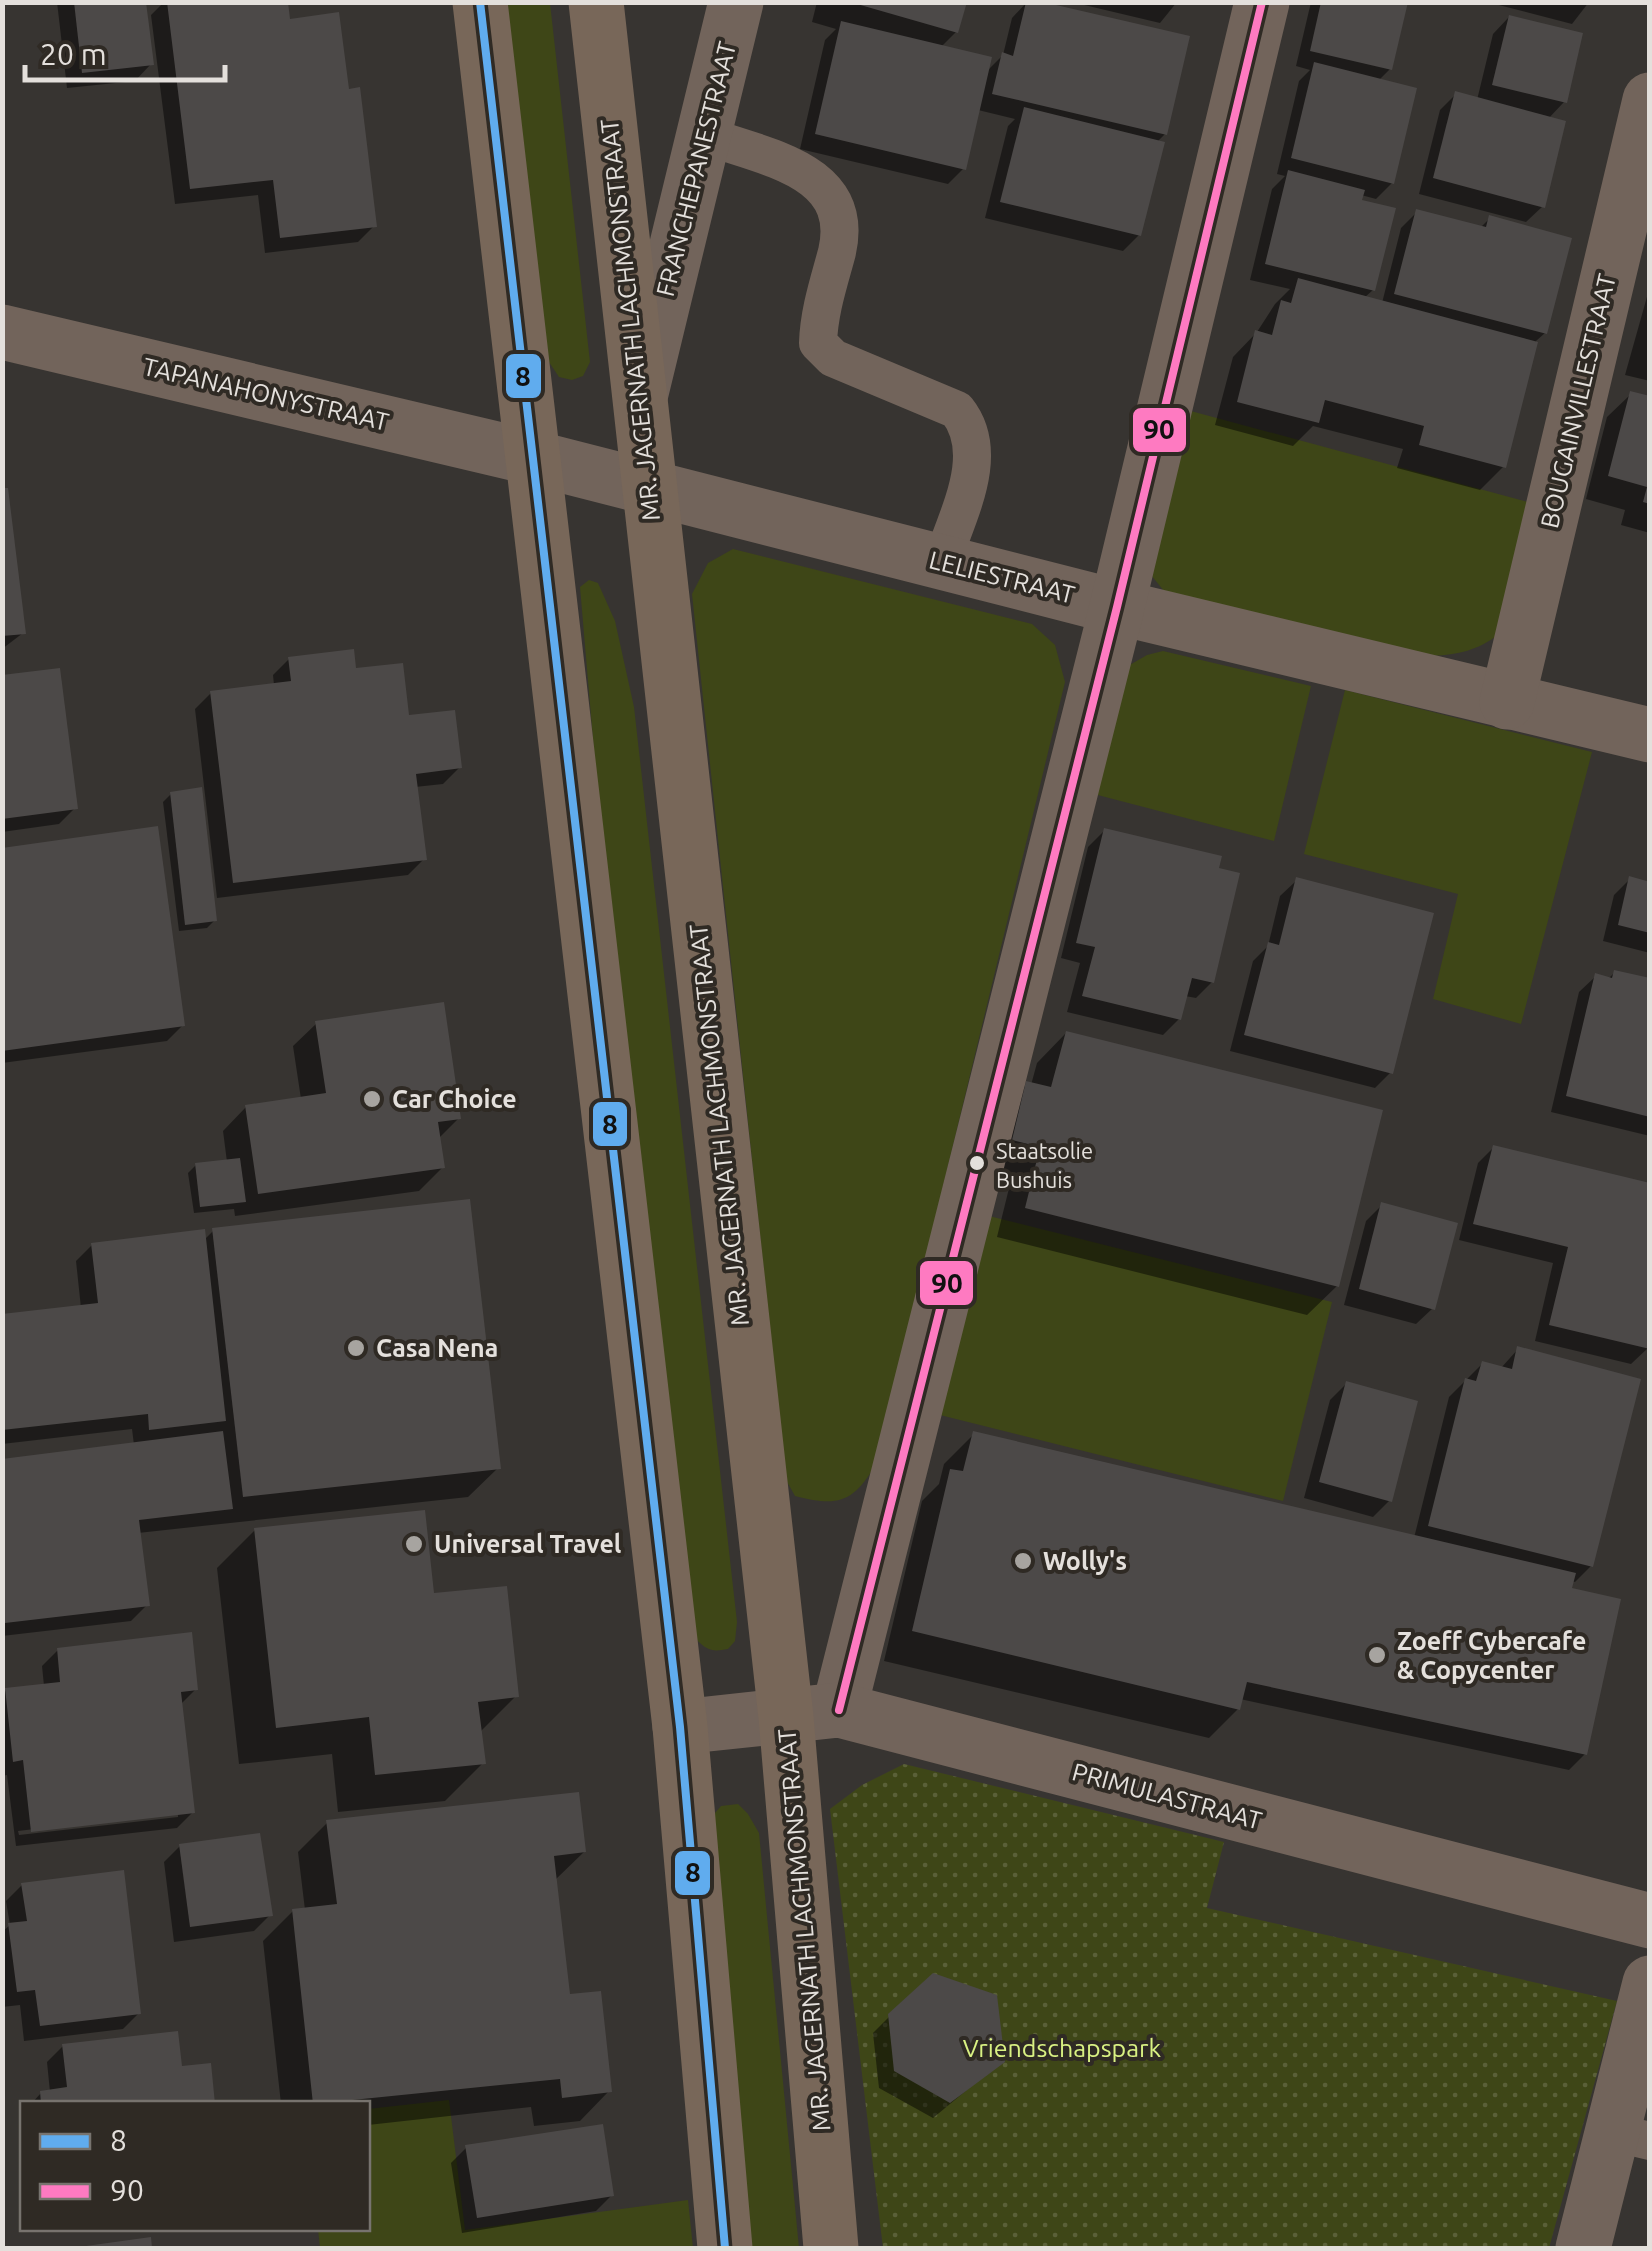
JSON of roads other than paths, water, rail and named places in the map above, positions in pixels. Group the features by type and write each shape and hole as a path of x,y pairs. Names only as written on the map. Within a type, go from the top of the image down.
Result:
{"main road":[{"path":"480,2 680,1727 725,2248"},
{"name":"MR. JAGERNATH LACHMONSTRAAT","path":"596,2 641,393 648,488 812,1714 830,2248"}],"street":[{"name":"FRANCHEPANESTRAAT","path":"641,393 736,2"},
{"path":"812,1714 1117,607 1262,2"},
{"name":"BOUGAINVILLESTRAAT","path":"1507,702 1650,100"},
{"name":"TAPANAHONYSTRAAT","path":"2,332 530,457"},
{"name":"LELIESTRAAT","path":"530,457 1117,607 1650,735"},
{"name":"PRIMULASTRAAT","path":"680,1727 812,1714 1650,1921"},
{"path":"1583,2248 1631,2136 1650,1983"}],"lane":[{"path":"704,135 812,176 836,202 842,224 818,320 818,342 833,358 957,410 969,425 974,445 971,474 942,562"}],"place":[{"name":"Car Choice","path":"372,1099"},
{"name":"Staatsolie Bushuis","path":"977,1163"},
{"name":"Casa Nena","path":"356,1348"},
{"name":"Universal Travel","path":"414,1544"},
{"name":"Wolly's","path":"1023,1561"},
{"name":"Zoeff Cybercafe & Copycenter","path":"1377,1655"}],"park label":[{"name":"Vriendschapspark","path":"1062,2048"}]}
